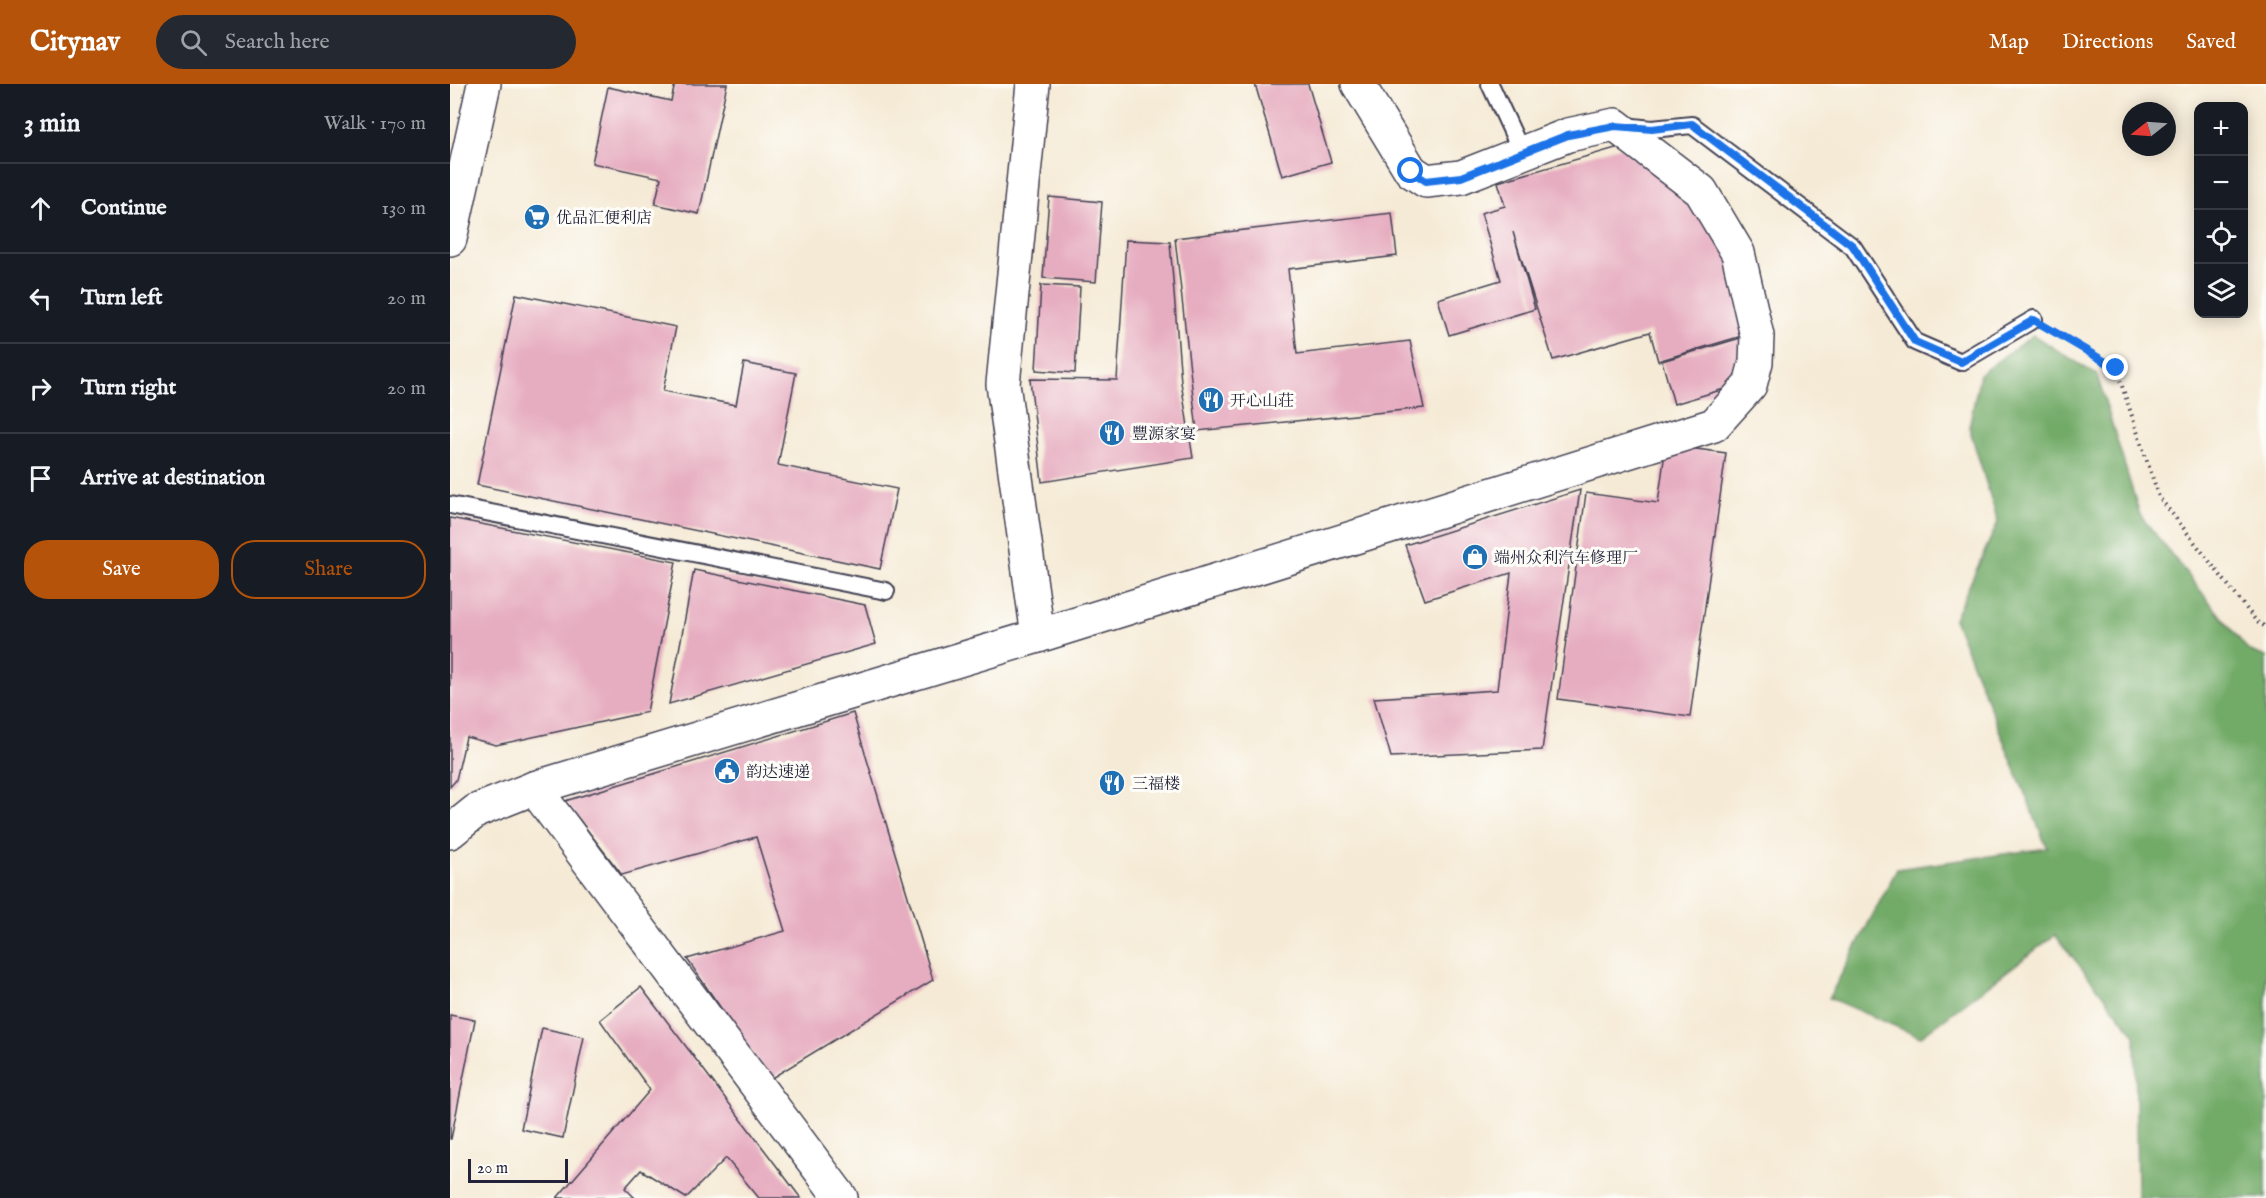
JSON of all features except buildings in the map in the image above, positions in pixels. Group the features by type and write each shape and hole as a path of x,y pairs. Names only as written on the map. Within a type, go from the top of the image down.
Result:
{"street":[{"path":"450,239 484,84"},
{"path":"1033,84 1004,384 1038,636"},
{"path":"450,832 476,811 534,788 1038,636 1714,425 1750,386 1756,362 1757,336 1738,253 1701,190 1615,126 1568,135 1461,177 1426,181 1411,171 1358,84"},
{"path":"534,788 841,1198"}],"lane":[{"path":"1490,84 1522,153"},
{"path":"1615,126 1652,129 1692,124 1853,246 1915,342 1961,362 2034,320"},
{"path":"450,505 886,591"}],"path":[{"path":"2034,320 2116,368 2159,497 2257,622 2266,627"}],"green space":[{"path":"2033,335 2097,375 2140,515 2248,650 2266,657 2266,1198 2137,1198 2135,1035 2055,935 1920,1037 1829,998 1897,869 2047,848 1954,619 1998,522 1969,427 1980,374"}],"place":[{"name":"优品汇便利店","path":"537,217"},
{"name":"开心山荘","path":"1211,400"},
{"name":"豐源家宴","path":"1112,433"},
{"name":"端州众利汽车修理厂","path":"1475,557"},
{"name":"韵达速递","path":"727,771"},
{"name":"三福楼","path":"1112,783"}],"route":[{"path":"1411,171 1426,181 1461,177 1568,135 1615,126 1652,129 1692,124 1853,246 1915,342 1961,362 2034,320 2116,368"}]}
